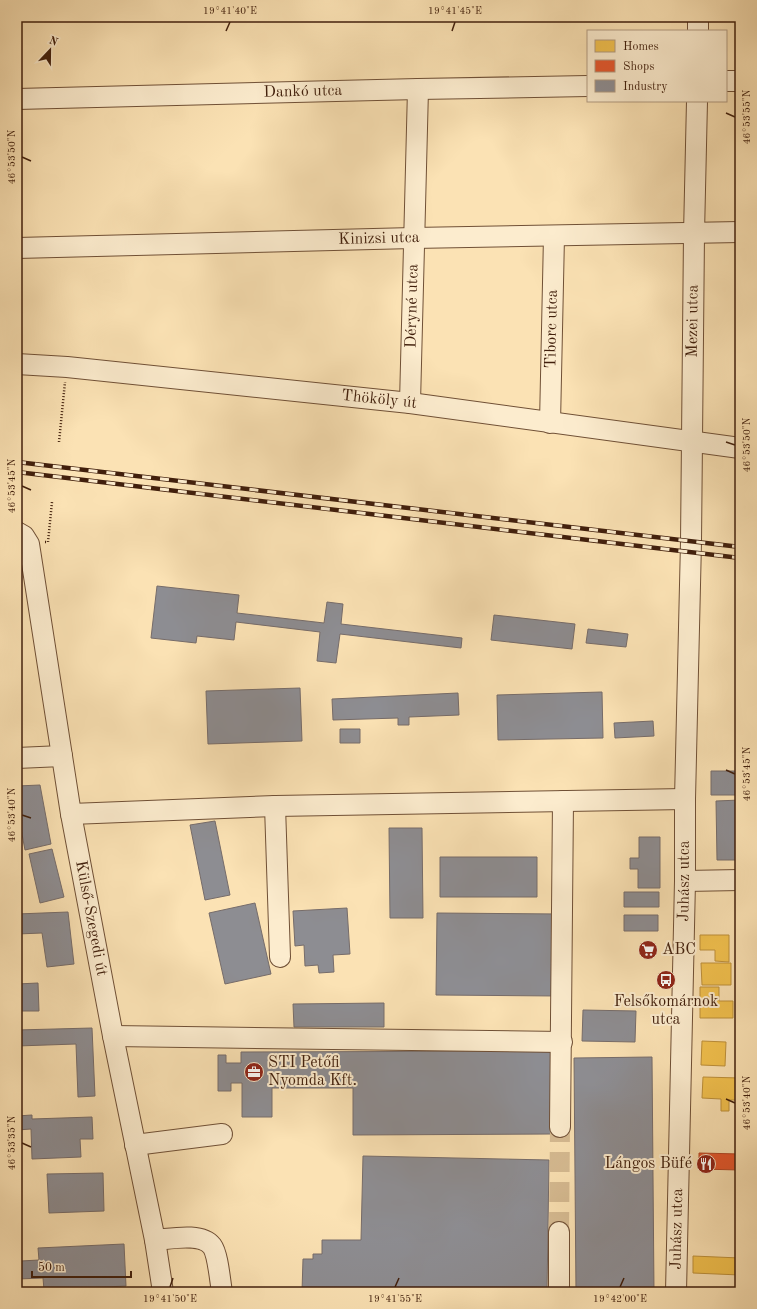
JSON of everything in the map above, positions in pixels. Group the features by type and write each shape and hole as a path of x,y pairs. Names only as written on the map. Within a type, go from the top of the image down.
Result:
{"street":[{"path":"698,17 698,30"},
{"path":"727,82 740,81"},
{"name":"Dankó utca","path":"17,99 587,86"},
{"name":"Déryné utca","path":"410,402 418,89"},
{"name":"Mezei utca","path":"691,542 697,102"},
{"name":"Kinizsi utca","path":"17,248 413,238 740,232"},
{"name":"Tiborc utca","path":"550,423 554,236"},
{"name":"Thököly út","path":"17,364 67,367 410,402 550,423 740,448"},
{"name":"Külső-Szegedi út","path":"31,539 71,814 113,1036 155,1240 163,1292"},
{"name":"Juhász utca","path":"676,1292 691,542"},
{"path":"17,758 62,756"},
{"path":"71,814 275,806 685,799"},
{"path":"560,1127 562,1042 563,801"},
{"path":"275,806 280,957"},
{"path":"685,881 740,880"},
{"path":"113,1036 562,1042"},
{"path":"135,1145 222,1134"},
{"path":"559,1232 559,1292"},
{"path":"155,1240 199,1238 206,1241 212,1247 215,1254 222,1292"}],"path":[{"path":"59,442 67,367"},
{"path":"31,539 52,502"}],"building: Homes":[{"path":"700,935 729,935 729,962 715,961 715,950 700,950"},
{"path":"701,963 731,963 731,985 702,985"},
{"path":"700,987 719,987 719,1001 733,1001 733,1018 700,1018"},
{"path":"702,1041 726,1042 725,1066 701,1065"},
{"path":"703,1077 740,1078 740,1094 738,1094 737,1100 729,1100 729,1111 721,1111 721,1099 702,1098"},
{"path":"693,1256 740,1258 740,1275 693,1273"}],"building: Shops":[{"path":"699,1153 740,1154 740,1170 699,1169"}],"building: Industry":[{"path":"740,486 740,504 738,504"},
{"path":"157,586 239,595 237,613 324,623 327,602 343,604 341,624 462,638 461,648 340,634 336,663 317,661 320,632 236,622 234,640 197,636 196,643 151,638"},
{"path":"494,615 575,624 572,649 491,640"},
{"path":"588,629 628,634 626,647 586,643"},
{"path":"300,688 302,741 208,744 206,691"},
{"path":"602,692 603,738 498,740 497,695"},
{"path":"458,693 459,715 409,717 409,725 398,725 398,718 333,720 332,699"},
{"path":"653,721 654,736 615,738 614,723"},
{"path":"340,729 360,729 360,743 340,743"},
{"path":"711,771 740,771 740,795 711,795"},
{"path":"40,785 51,844 25,850 17,808 17,786"},
{"path":"740,800 740,860 717,860 716,801"},
{"path":"215,821 230,895 205,900 190,825"},
{"path":"389,828 422,828 423,918 390,918"},
{"path":"639,837 660,837 660,888 638,888 638,869 630,869 630,858 639,858"},
{"path":"52,849 64,897 40,903 29,854"},
{"path":"440,857 537,857 537,897 440,897"},
{"path":"624,892 659,892 659,907 624,907"},
{"path":"255,903 271,974 225,984 209,913"},
{"path":"347,908 350,954 333,955 334,972 319,973 318,965 305,966 304,945 295,946 293,911"},
{"path":"68,912 74,964 47,967 42,933 17,934 17,914"},
{"path":"437,913 558,914 557,996 436,995"},
{"path":"624,915 658,915 658,931 624,931"},
{"path":"38,983 39,1011 17,1011 17,984"},
{"path":"384,1003 384,1027 294,1027 293,1004"},
{"path":"583,1010 636,1011 635,1042 582,1041"},
{"path":"92,1028 95,1096 78,1097 76,1044 17,1046 17,1030"},
{"path":"551,1051 552,1134 353,1135 353,1088 272,1088 272,1117 242,1117 242,1083 231,1083 231,1091 218,1091 218,1055 226,1055 226,1063 241,1063 241,1052"},
{"path":"652,1057 654,1292 576,1292 574,1058"},
{"path":"32,1115 32,1119 92,1117 93,1139 80,1139 81,1157 32,1159 31,1129 17,1130 17,1116"},
{"path":"363,1156 549,1160 547,1292 302,1292 303,1259 313,1259 313,1254 322,1254 322,1240 361,1240"},
{"path":"103,1173 104,1211 49,1213 47,1174"},
{"path":"124,1244 126,1286 44,1290 43,1278 17,1279 17,1255 21,1255 21,1261 39,1260 38,1248"}],"tunnel":[{"path":"559,1232 560,1127"}],"railway":[{"path":"17,462 740,547"},
{"path":"17,472 740,558"}],"place":[{"name":"ABC","path":"648,950"},
{"name":"Felsőkomárnok utca","path":"666,980"},
{"name":"STI Petőfi Nyomda Kft.","path":"254,1072"},
{"name":"Lángos Büfé","path":"706,1164"}]}
